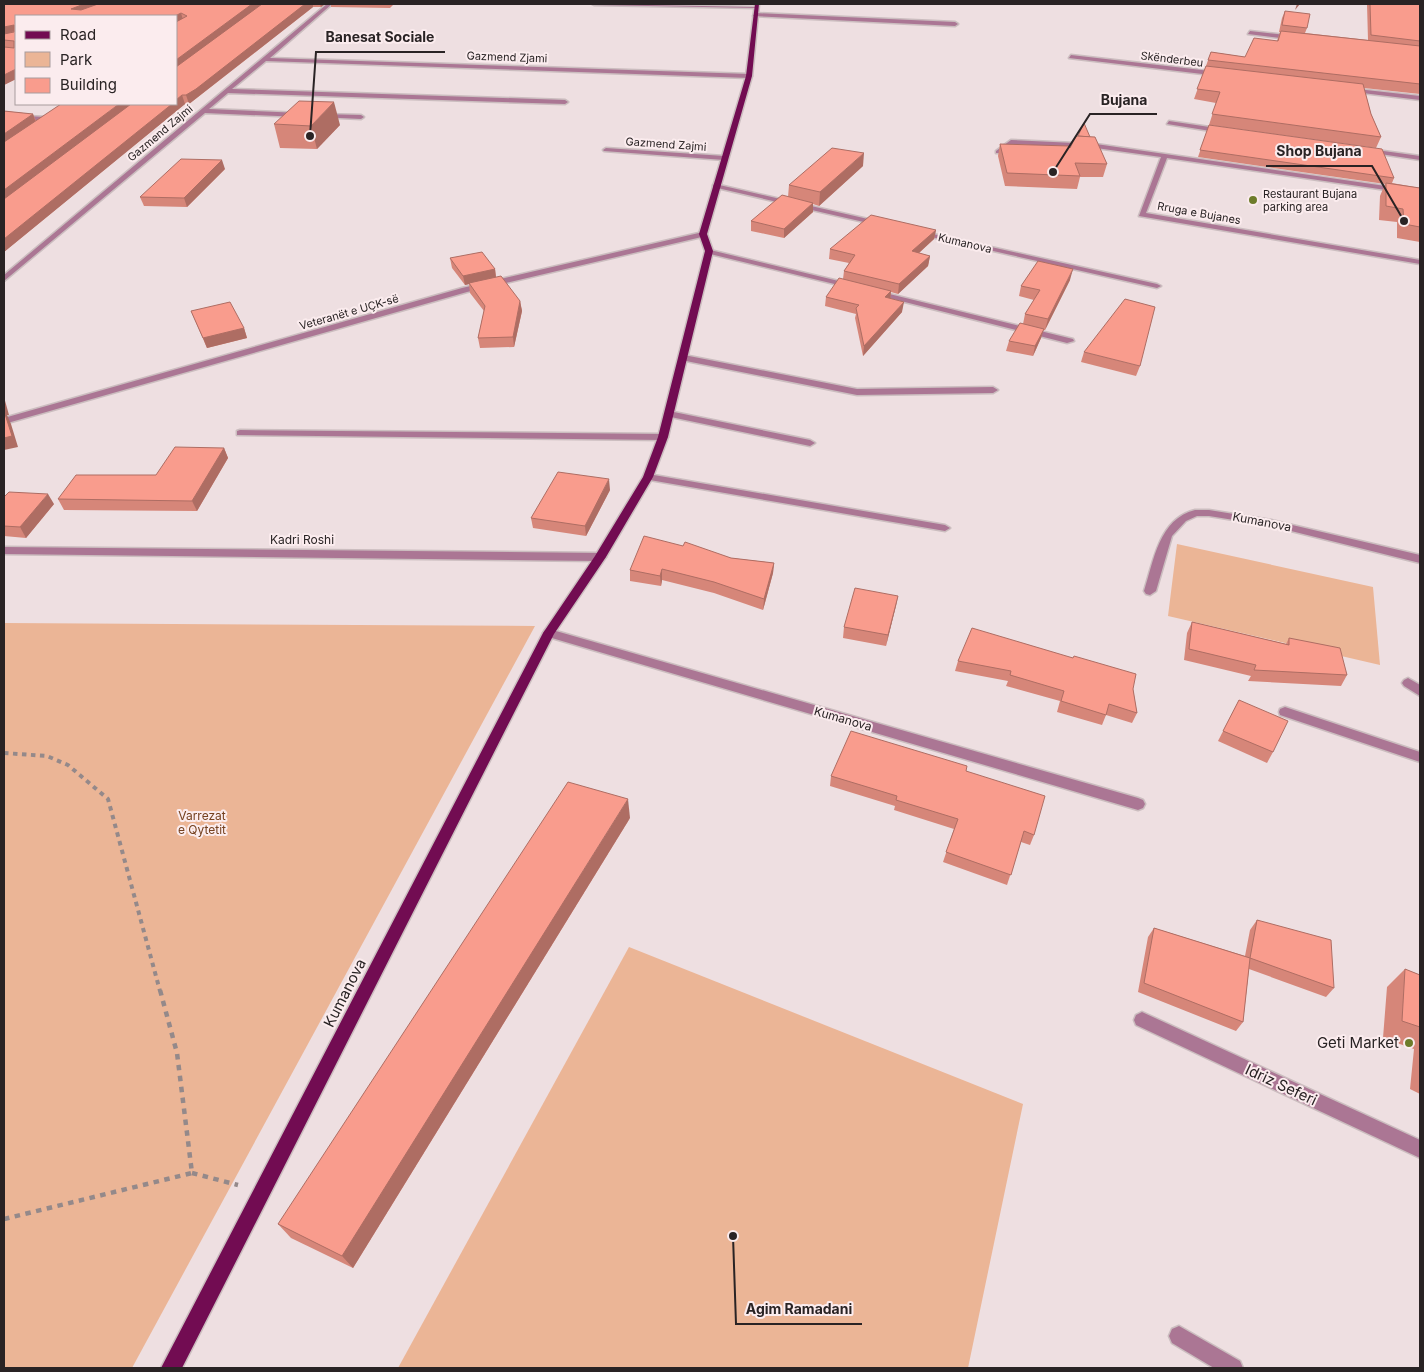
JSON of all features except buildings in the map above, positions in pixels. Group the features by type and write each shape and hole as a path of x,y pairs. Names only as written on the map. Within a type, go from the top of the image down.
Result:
{"main road":[{"path":"709,251 703,234 715,186 749,76 756,9"},
{"name":"Kumanova","path":"171,1368 549,633 600,557 648,478 663,437 709,251"}],"street":[{"name":"Gazmend Zajmi","path":"4,279 330,4"},
{"path":"594,4 756,9 955,24"},
{"path":"1250,33 1307,39"},
{"name":"Skënderbeu","path":"1071,57 1224,75"},
{"name":"Gazmend Zjami","path":"264,59 749,76"},
{"path":"1341,89 1420,98"},
{"path":"227,91 565,102"},
{"path":"202,111 304,115"},
{"path":"40,124 55,114"},
{"path":"314,116 360,117"},
{"path":"4,118 47,119"},
{"path":"1168,123 1234,132"},
{"path":"998,152 1011,142 1096,146 1420,193"},
{"name":"Gazmend Zajmi","path":"606,150 724,158"},
{"path":"1364,150 1420,158"},
{"name":"Rruga e Bujanes","path":"1165,156 1142,214 1420,262"},
{"path":"715,186 888,225"},
{"name":"Kumanova","path":"907,230 1157,286"},
{"name":"Veteranët e UÇK-së","path":"4,421 465,290 703,234"},
{"path":"709,251 861,289"},
{"path":"870,291 1070,341"},
{"path":"684,358 857,392 993,390"},
{"path":"669,414 810,443"},
{"path":"240,433 663,437"},
{"path":"648,478 945,528"},
{"name":"Kumanova","path":"1150,591 1167,535 1182,519 1195,513 1209,513 1271,523 1420,558"},
{"name":"Kadri Roshi","path":"4,550 600,557"},
{"name":"Kumanova","path":"549,633 1138,804"},
{"path":"1408,683 1420,691"},
{"path":"1284,712 1420,757"},
{"name":"Idriz Seferi","path":"1142,1020 1420,1149"},
{"path":"1179,1336 1233,1368"}],"path":[{"path":"4,752 47,756 68,764 108,799 177,1053 192,1173"},
{"path":"4,1219 192,1173 244,1186"}],"green space":[{"path":"1177,544 1373,587 1380,665 1168,616"},
{"name":"Varrezat e Qytetit","path":"4,623 535,626 132,1368 4,1368"},
{"path":"629,947 1023,1104 968,1368 398,1368"}],"place":[{"name":"Banesat Sociale","path":"310,136"},
{"name":"Bujana","path":"1053,172"},
{"name":"Restaurant Bujana parking area","path":"1253,200"},
{"name":"Shop Bujana","path":"1404,221"},
{"name":"Geti Market","path":"1409,1043"},
{"name":"Agim Ramadani","path":"733,1236"}]}
